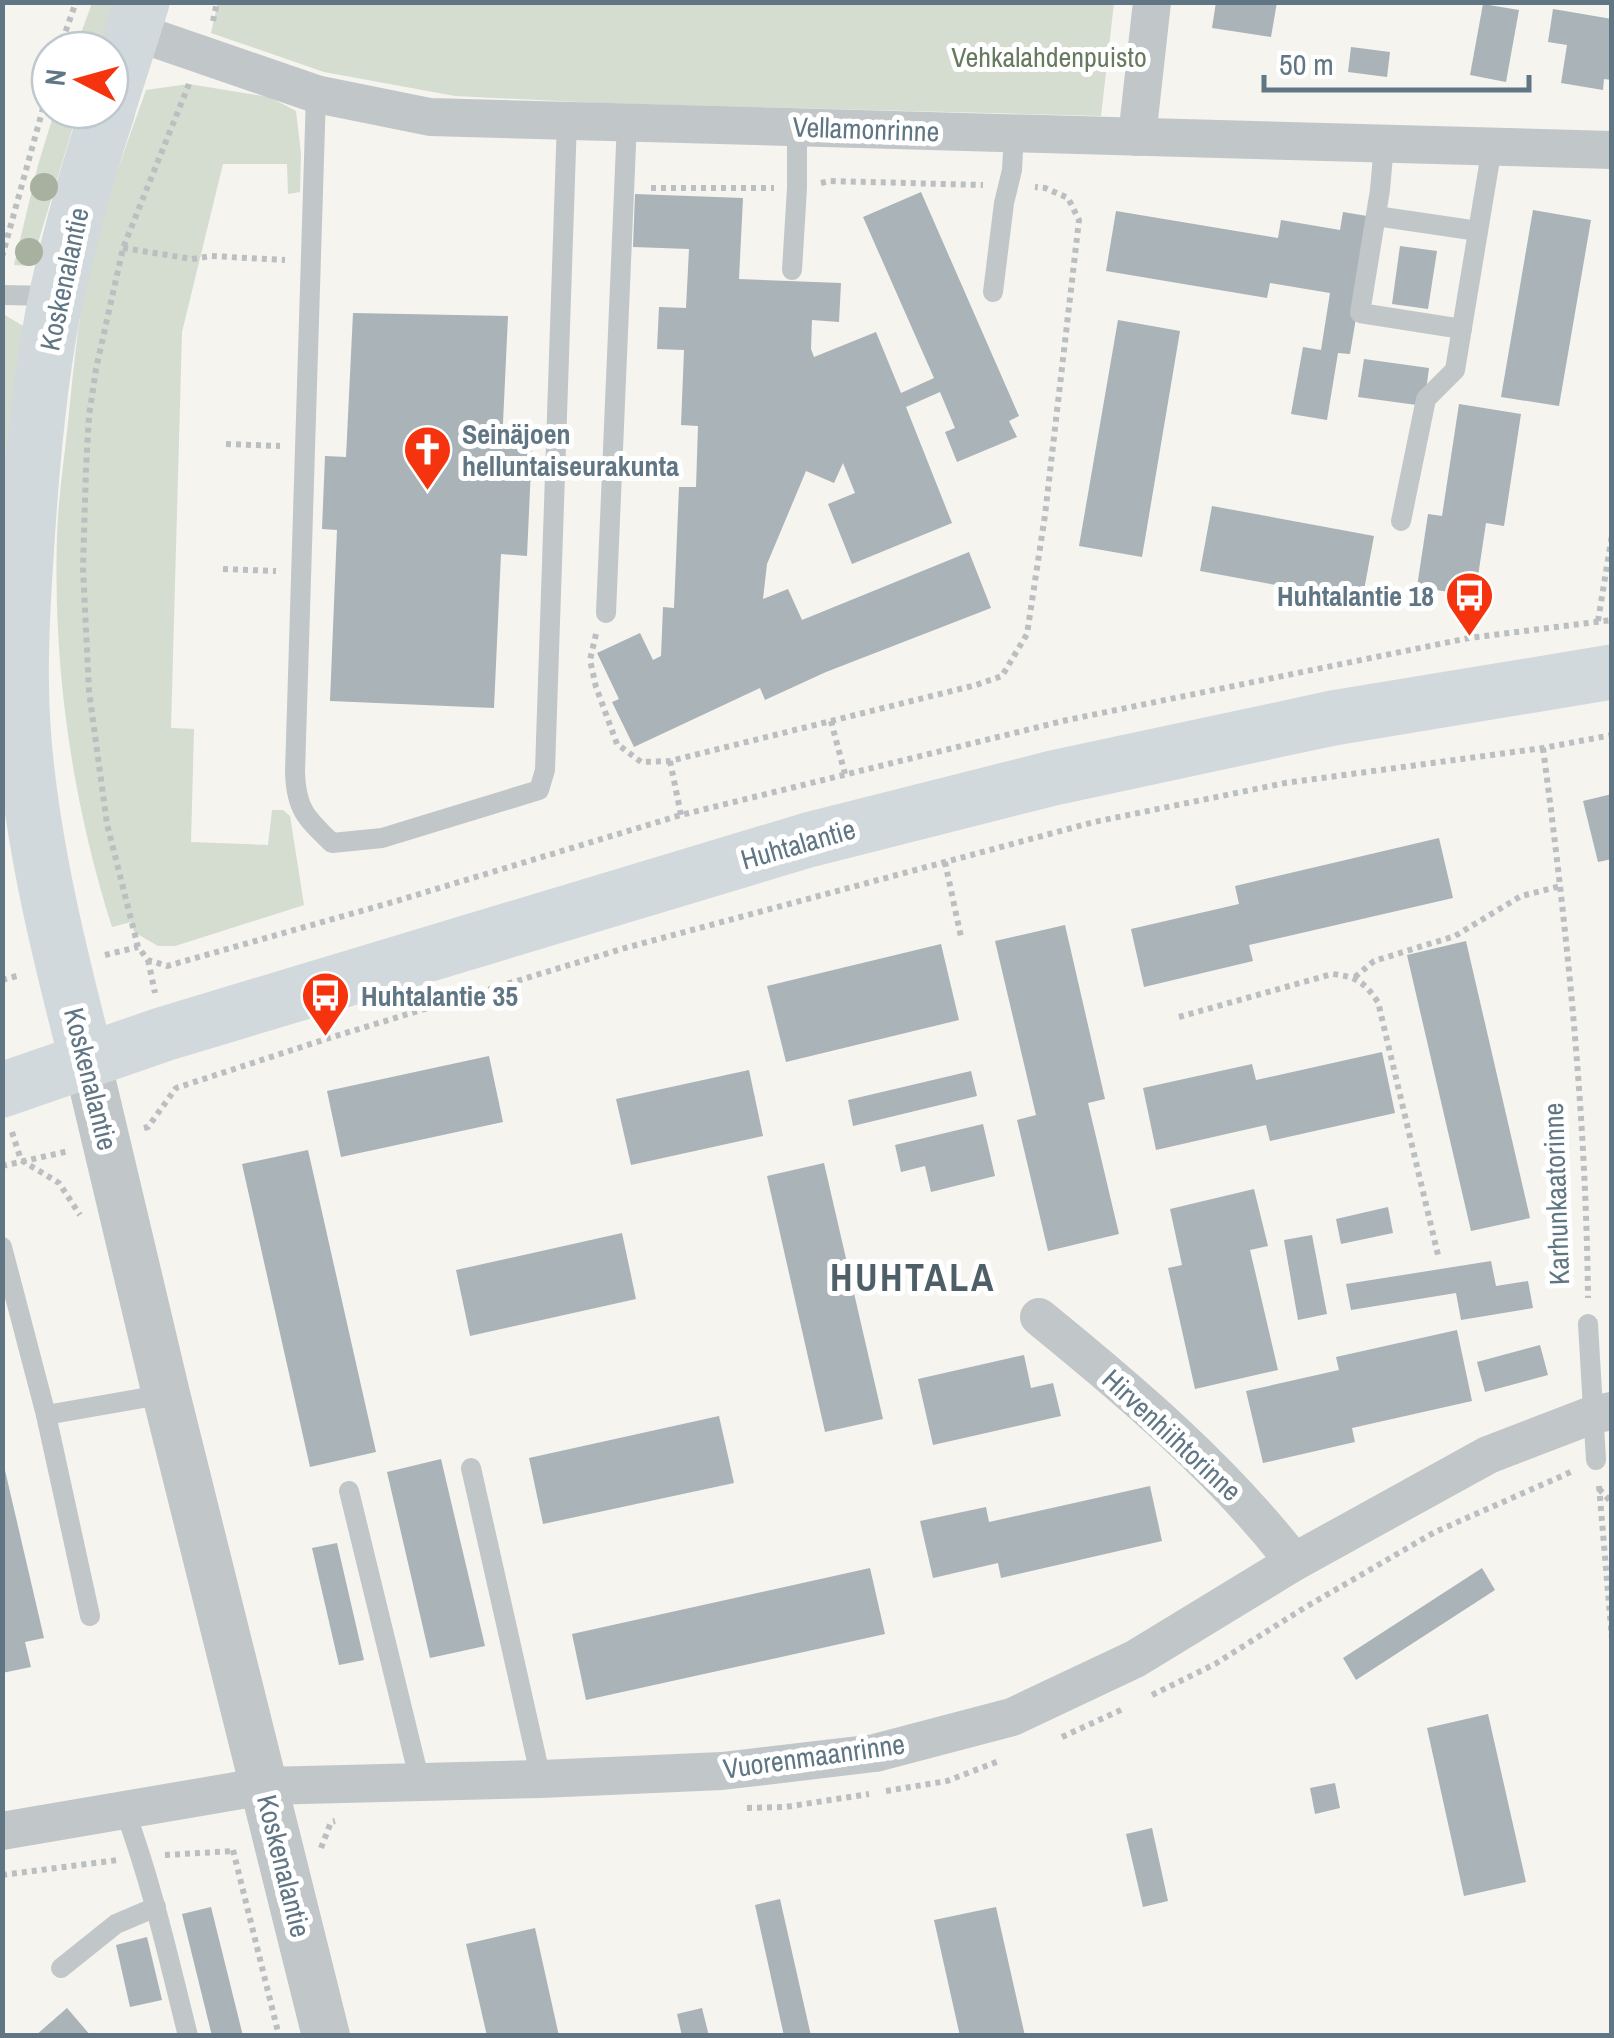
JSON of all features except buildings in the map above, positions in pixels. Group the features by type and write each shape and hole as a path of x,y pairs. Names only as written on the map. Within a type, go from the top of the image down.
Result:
{"main road":[{"path":"130,41 138,17"},
{"name":"Koskenalantie","path":"86,1061 60,955 32,810 24,737 22,623 28,510 56,296 101,130"},
{"name":"Huhtalantie","path":"5,1104 86,1061 183,1028 808,840 1053,778 1333,718 1605,646"}],"street":[{"path":"1138,137 1152,2"},
{"name":"Vellamonrinne","path":"138,17 316,94 430,117 1612,150"},
{"name":"Koskenalantie","path":"86,1061 326,2036"},
{"name":"Hirvenhiihtorinne","path":"1040,1317 1128,1390 1260,1518 1294,1562"},
{"name":"Vuorenmaanrinne","path":"2,1831 265,1786 722,1771 875,1753 1012,1716 1135,1659 1294,1562 1488,1455 1602,1413"}],"lane":[{"path":"316,94 296,795 304,816 332,843 382,838 539,790 545,770 567,120"},
{"path":"606,614 627,122"},
{"path":"792,270 796,127"},
{"path":"993,292 1014,133"},
{"path":"1384,144 1360,313 1462,328"},
{"path":"1401,521 1426,399 1455,370 1492,147"},
{"path":"1376,216 1478,231"},
{"path":"2,295 56,296"},
{"path":"2,1247 46,1415 90,1616"},
{"path":"1588,1324 1602,1413 1596,1460"},
{"path":"46,1415 166,1394"},
{"path":"471,1468 541,1779"},
{"path":"349,1491 420,1782"},
{"path":"125,1811 142,1857 188,2036"},
{"path":"61,1968 116,1924 156,1907"}],"path":[{"path":"66,30 76,2"},
{"path":"2,257 37,130"},
{"path":"606,614 593,641 590,660 596,687 617,744 641,762 670,761 1002,676 1027,634 1045,516 1079,220 1068,198 1044,188 830,182 797,188 625,188"},
{"path":"122,248 192,259 211,256 311,262"},
{"path":"1605,646 1612,535"},
{"path":"831,721 845,774"},
{"path":"2,1166 60,1154 148,1127 176,1088 624,948 944,862 1094,822 1285,783 1612,735"},
{"name":"Karhunkaatorinne","path":"1543,748 1561,886 1582,1119 1588,1324"},
{"path":"670,761 682,815"},
{"path":"944,862 961,937"},
{"path":"1355,977 1374,961 1455,936 1521,896 1561,886"},
{"path":"1178,1018 1332,974 1355,977 1368,988 1378,1002 1438,1255"},
{"path":"5,1104 21,1160 59,1183 80,1215"},
{"path":"1596,1460 1612,1639"},
{"path":"1599,1488 1612,1503"}],"green space":[{"name":"Vehkalahdenpuisto","path":"218,2 1114,3 1101,116 455,96 324,72 211,33"},
{"path":"92,3 115,3 106,30 82,30"},
{"path":"189,84 269,97 296,111 300,192 288,194 287,164 223,164 182,332 171,728 194,729 191,842 268,845 272,810 283,810 290,816 304,905 175,946 158,946 134,932 131,922 112,927 86,831 62,685 57,537 78,333 99,231 146,90"},
{"path":"49,130 72,130 31,266 14,265"},
{"path":"3,314 25,327 3,505 2,320"}],"place":[{"name":"Seinäjoen helluntaiseurakunta","path":"427,492"},
{"name":"Huhtalantie 18","path":"1469,638"},
{"name":"Huhtalantie 35","path":"326,1038"}],"district":[{"name":"HUHTALA","path":"913,1277"}]}
